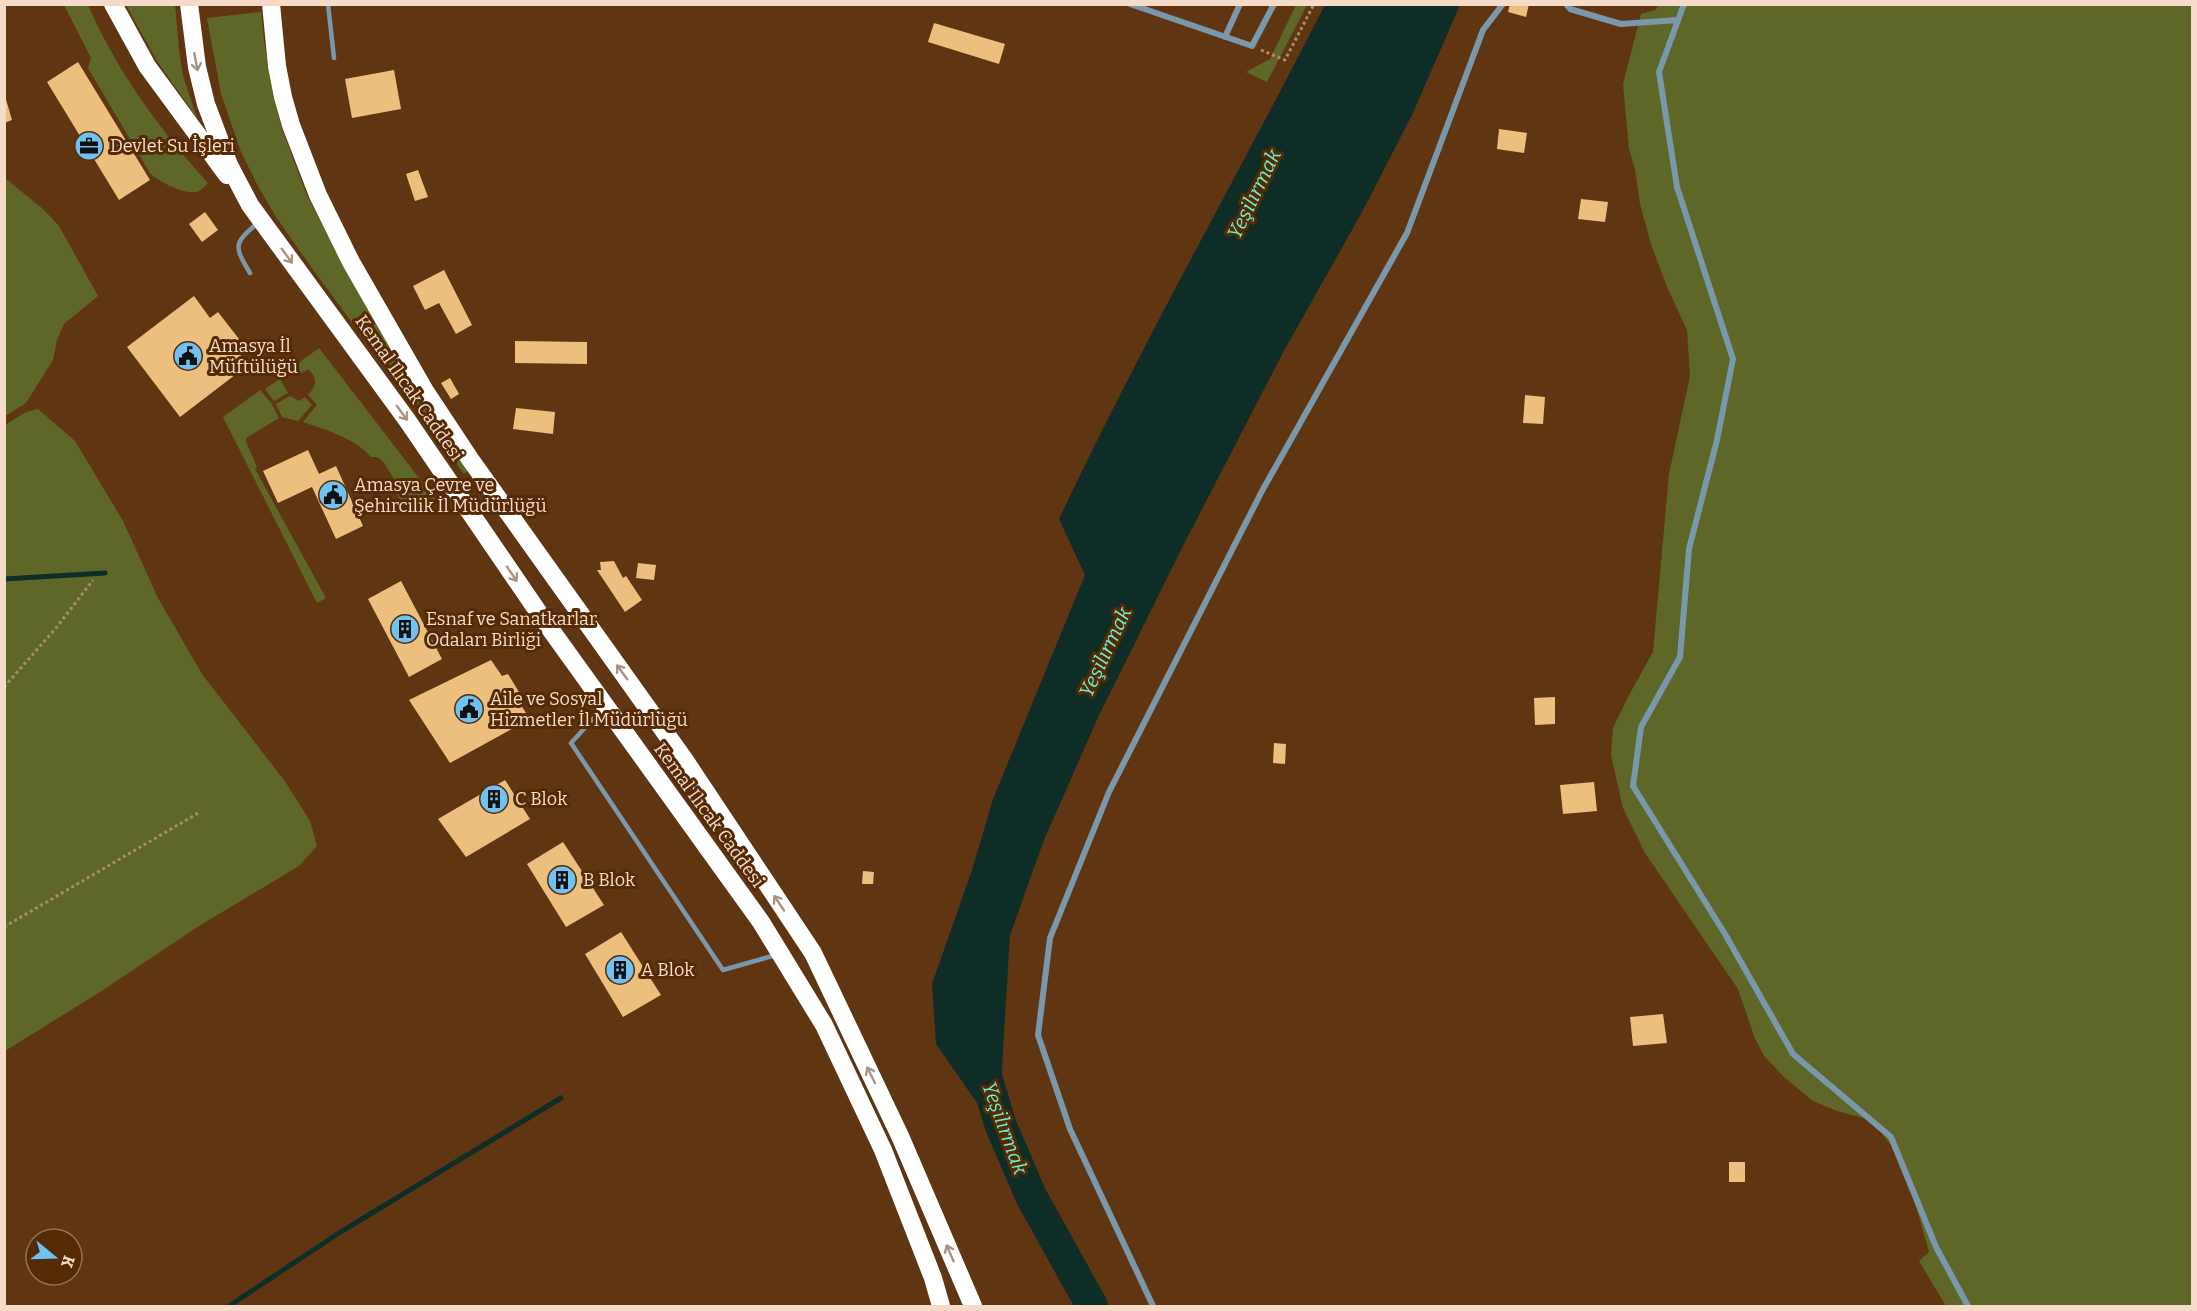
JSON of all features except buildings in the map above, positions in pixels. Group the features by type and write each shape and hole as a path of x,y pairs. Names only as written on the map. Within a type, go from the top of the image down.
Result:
{"highway":[{"path":"113,4 157,81 255,213"},
{"name":"Kemal Ilıcak Caddesi","path":"189,4 197,67 206,104 229,165 255,213 407,420 604,706 761,922 824,1025 883,1150 933,1278 941,1306"},
{"name":"Kemal Ilıcak Caddesi","path":"271,4 277,66 291,125 318,195 351,262 424,391 684,759 813,953 900,1136 973,1306"}],"street":[{"path":"1130,4 1252,46 1274,4"},
{"path":"1224,37 1240,4"},
{"path":"1153,1306 1070,1129 1038,1035 1050,938 1109,792 1235,543 1407,233 1483,30 1503,4"},
{"path":"1566,4 1570,9 1622,24 1678,20"},
{"path":"1684,4 1659,72 1677,187 1733,359 1717,440 1689,549 1680,657 1641,727 1633,786 1725,934 1793,1054 1891,1137 1936,1247 1968,1306"}],"lane":[{"path":"328,4 334,58"},
{"path":"250,273 238,252 238,246 255,213"},
{"path":"604,706 571,742 723,970 780,954"}],"path":[{"path":"1252,46 1285,60 1314,4"},
{"path":"4,687 56,628 93,580"},
{"path":"4,927 200,812"}],"green space":[{"path":"1660,4 2192,5 2192,1306 1946,1306 1919,1261 1929,1252 1903,1160 1871,1120 1837,1111 1813,1101 1785,1078 1764,1056 1754,1036 1738,989 1645,853 1623,808 1611,755 1613,728 1653,652 1669,474 1690,376 1687,330 1667,287 1651,244 1640,204 1635,169 1629,149 1623,84 1641,14 1655,10"},
{"path":"64,5 88,5 112,53 140,98 208,183 201,190 191,192 178,189 150,173 88,68 91,58"},
{"path":"126,5 175,5 183,76 197,118 157,61"},
{"path":"1296,5 1307,5 1267,82 1246,72 1270,59"},
{"path":"261,12 274,99 282,129 306,193 349,276 410,383 469,470 464,474 276,217 241,152 221,94 207,18"},
{"path":"5,178 43,209 59,226 98,296 64,324 57,340 53,360 26,403 5,416"},
{"path":"319,348 436,500 410,513 403,512 399,507 402,504 396,492 399,487 378,457 371,457 340,435 303,422 317,405 308,395 315,385 315,379 308,369 298,375 292,368"},
{"path":"280,379 288,393 274,401 265,389"},
{"path":"260,390 271,403 279,418 246,438 246,442 257,467 255,469 326,598 317,603 223,417"},
{"path":"290,396 299,401 305,397 312,405 298,421 282,417 276,404"},
{"path":"38,409 75,441 123,521 158,598 202,674 284,780 310,821 317,846 299,866 199,926 100,992 5,1051 5,425 26,412"}],"water":[{"path":"1325,5 1460,5 1413,113 1361,214 1285,349 1186,540 1100,713 1044,840 1010,935 998,1133 936,1044 932,984 972,870 993,799 1085,575 1059,519 1156,325"}],"waterway":[{"path":"4,579 105,573"},
{"name":"Yeşilırmak","path":"986,1077 1001,1126 1031,1196 1092,1306"},
{"path":"229,1306 339,1233 561,1098"}],"place":[{"name":"Devlet Su İşleri","path":"89,146"},
{"name":"Amasya İl Müftülüğü","path":"188,356"},
{"name":"Amasya Çevre ve Şehircilik İl Müdürlüğü","path":"333,495"},
{"name":"Esnaf ve Sanatkarlar Odaları Birliği","path":"405,629"},
{"name":"Aile ve Sosyal Hizmetler İl Müdürlüğü","path":"469,709"},
{"name":"C Blok","path":"494,799"},
{"name":"B Blok","path":"562,880"},
{"name":"A Blok","path":"620,970"}]}
